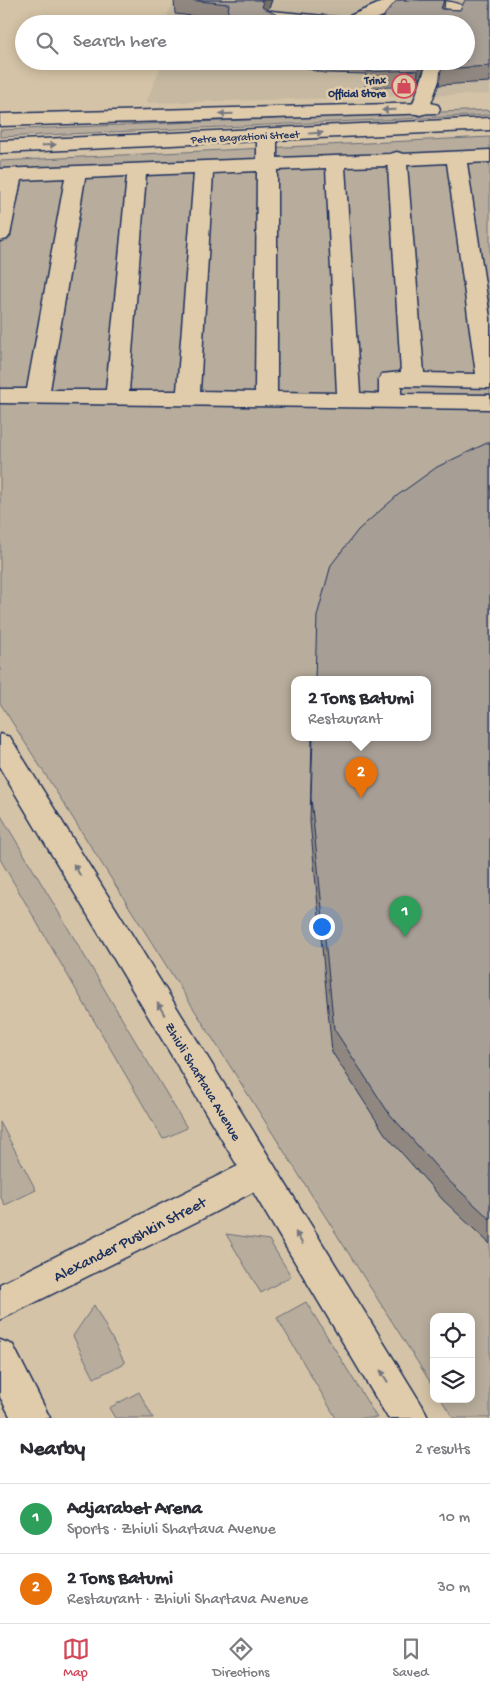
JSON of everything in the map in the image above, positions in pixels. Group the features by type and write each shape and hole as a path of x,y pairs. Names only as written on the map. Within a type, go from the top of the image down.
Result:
{"main road":[{"path":"367,15 394,4 396,0"},
{"path":"429,0 456,8 453,15"},
{"path":"420,109 434,70"},
{"name":"Petre Bagrationi Street","path":"0,120 490,107"},
{"name":"Petre Bagrationi Street","path":"0,147 490,124"},
{"path":"266,399 267,135"},
{"path":"456,156 489,388"},
{"path":"0,235 6,174 490,156"},
{"path":"397,158 413,379"},
{"path":"335,161 349,401"},
{"path":"188,398 204,166"},
{"path":"116,397 137,169"},
{"path":"37,396 76,172"},
{"path":"390,401 390,379 413,379 489,388"},
{"path":"0,396 390,401 489,388"},
{"name":"Zhiuli Shartava Avenue","path":"0,744 409,1418"},
{"name":"Alexander Pushkin Street","path":"0,1303 188,1210 258,1172"},
{"path":"0,1358 31,1418"}],"shaded area":[{"path":"175,0 490,0 490,94 146,103 159,70 475,70 475,15 167,15"},
{"path":"490,110 490,115 0,137 0,130"},
{"path":"490,137 490,1418 453,1418 444,1403 475,1403 475,1313 430,1313 430,1382 0,703 0,161"},
{"path":"0,814 187,1128 163,1139 0,859"},
{"path":"0,1122 36,1190 5,1205 0,1196"},
{"path":"226,1234 269,1240 291,1276 261,1293"},
{"path":"306,1302 377,1418 336,1418 277,1318"},
{"path":"94,1305 125,1363 94,1378 73,1336"},
{"path":"139,1392 153,1418 115,1418 109,1408"}],"building":[{"path":"188,0 261,0 262,7 277,15 227,15 229,4"},
{"path":"397,0 444,0 441,9 460,10 465,0 490,0 490,66 475,67 475,15 385,14"},
{"path":"367,70 418,70 366,72"},
{"path":"490,443 490,1219 447,1179 388,1112 334,1029 311,798 313,741 431,741 431,676 315,676 317,616 331,565 358,530 398,495 437,467"}],"place":[{"name":"Trinx Official Store","path":"404,86"},
{"name":"2 Tons Batumi","path":"361,798"},
{"name":"Adjarabet Arena","path":"405,937"}]}
